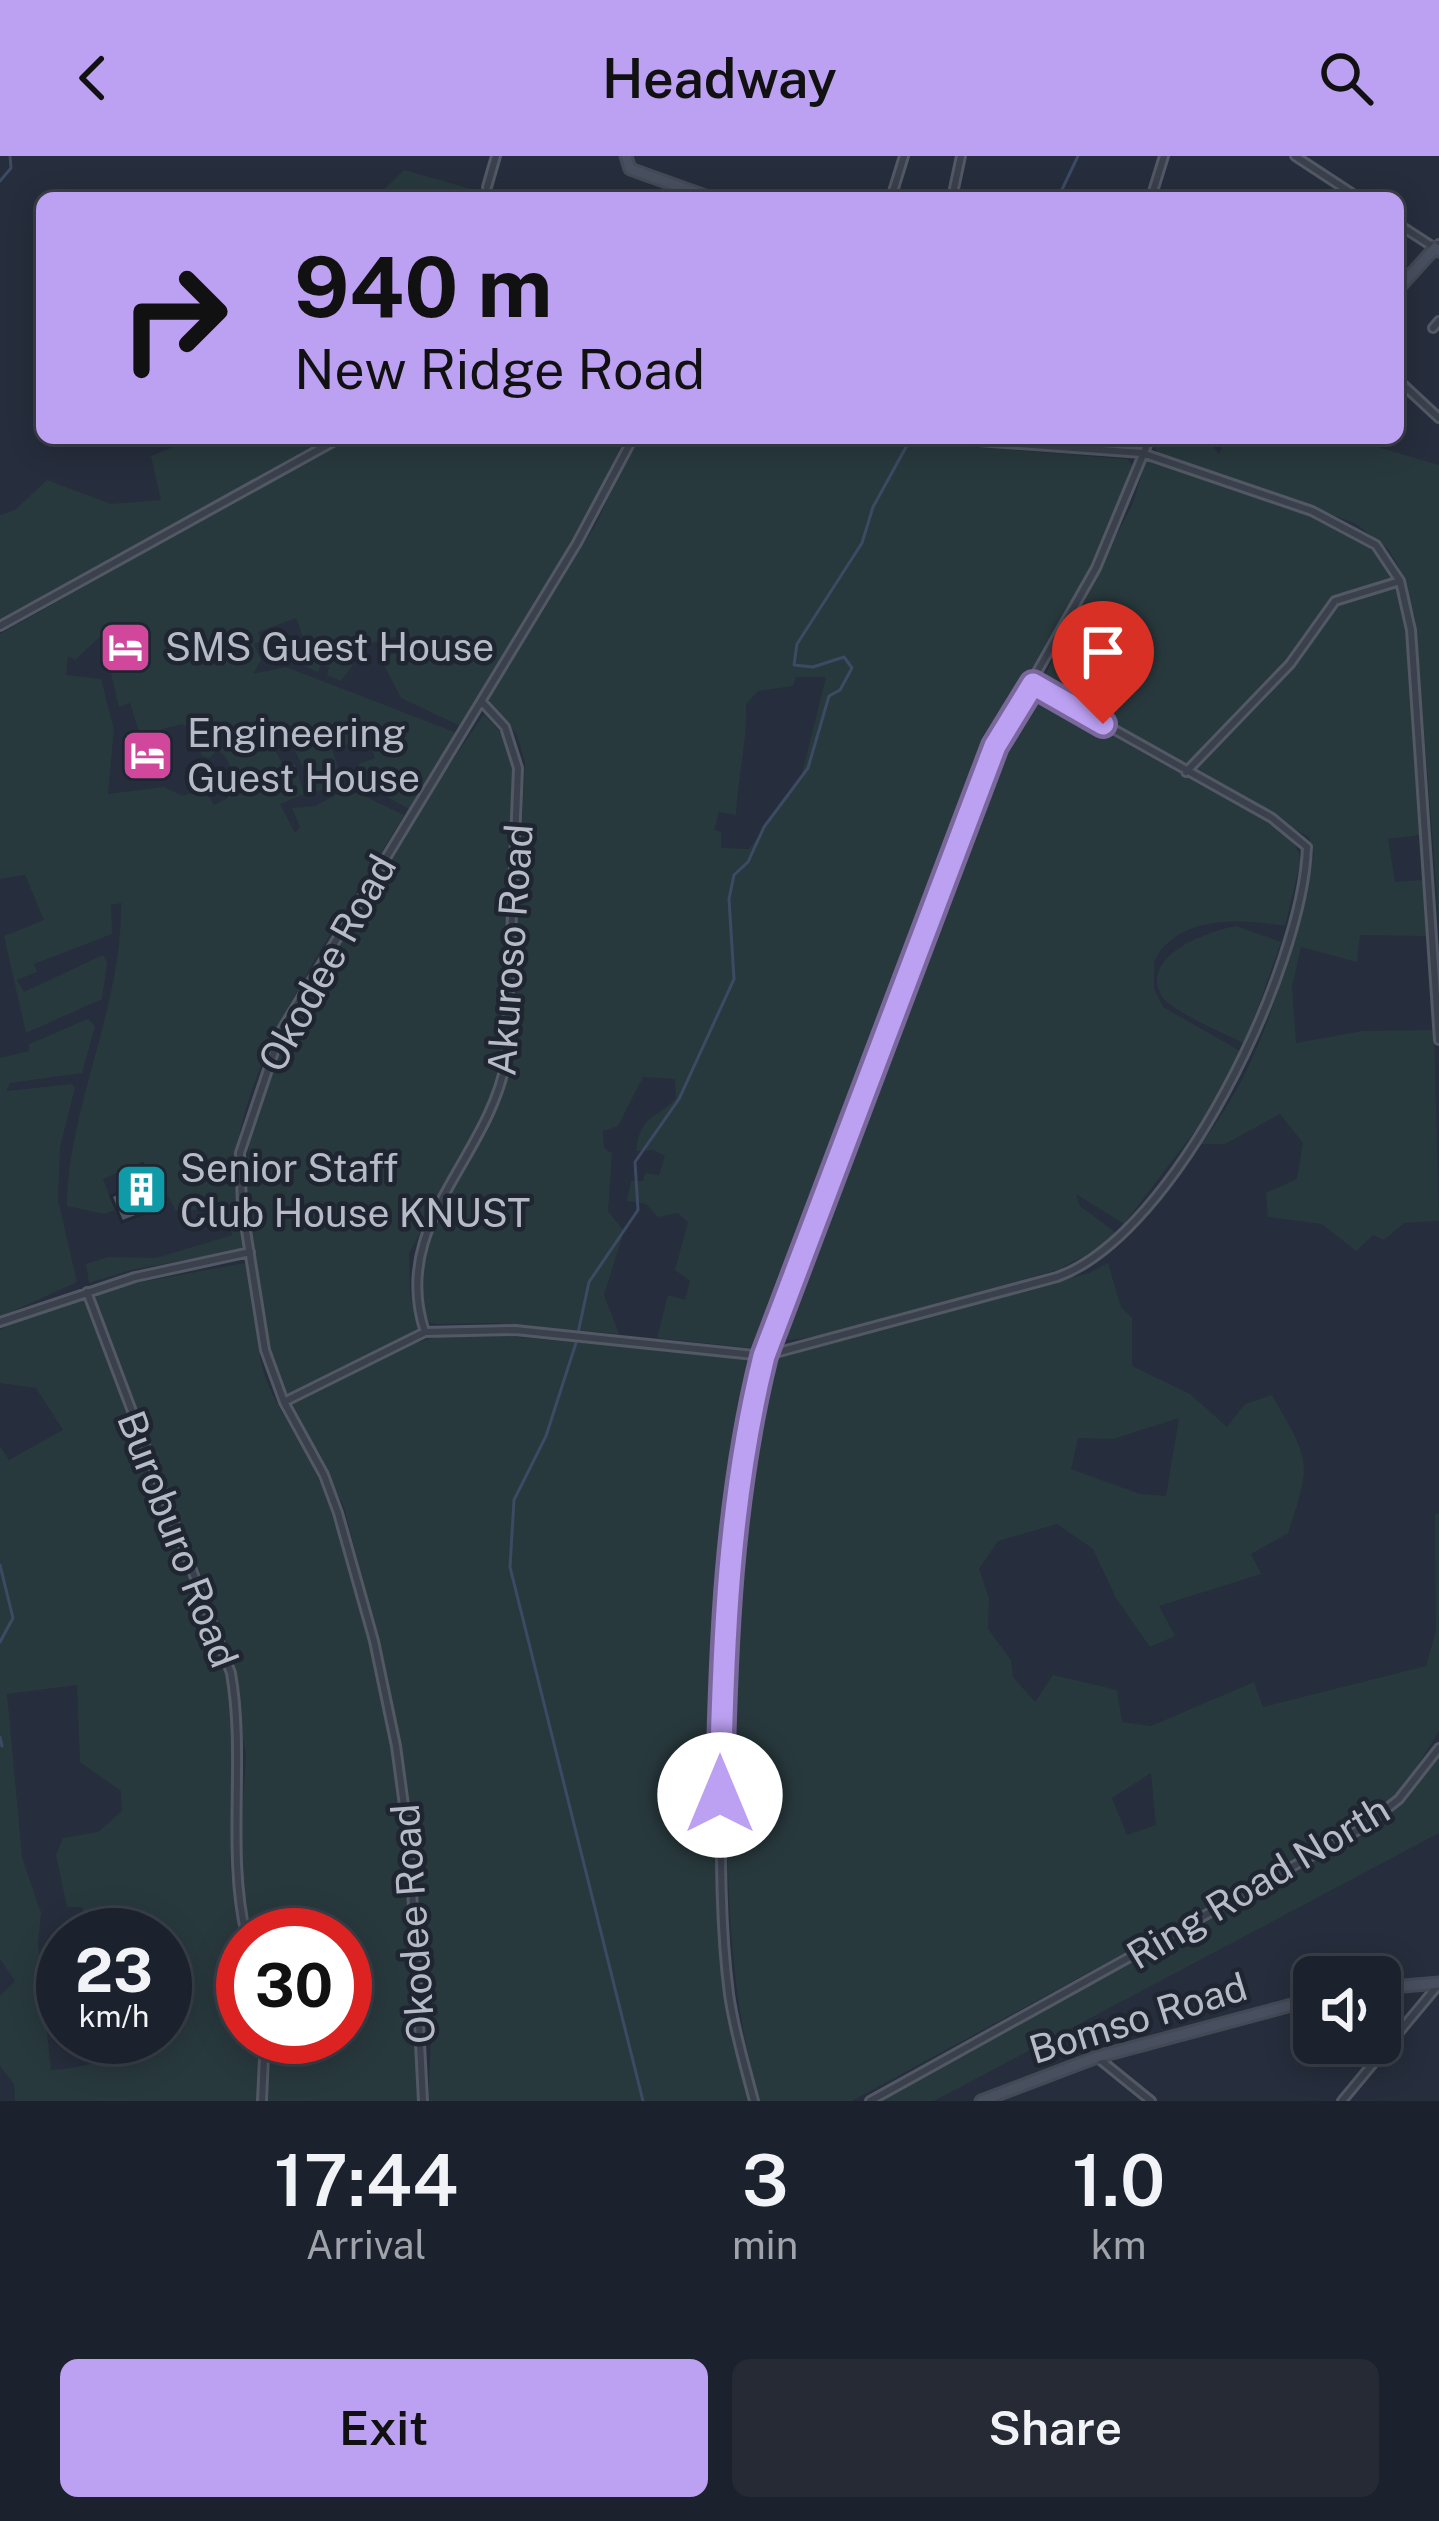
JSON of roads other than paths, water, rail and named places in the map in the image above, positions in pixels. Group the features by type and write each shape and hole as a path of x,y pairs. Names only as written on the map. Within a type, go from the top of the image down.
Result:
{"street":[{"path":"487,187 496,156"},
{"path":"626,156 630,169 691,192"},
{"path":"893,192 904,156"},
{"path":"953,192 961,156"},
{"path":"1153,192 1164,156"},
{"path":"1295,156 1350,192"},
{"path":"1404,228 1438,248 1404,283"},
{"path":"1404,386 1439,418"},
{"path":"0,626 329,444"},
{"name":"Okodee Road","path":"423,2101 410,1850 386,1699 338,1513 313,1451 284,1402 265,1350 240,1153 275,1043 366,886 482,702 630,444"},
{"path":"1015,444 1142,453 1348,526 1376,545 1400,581 1411,630 1439,1040"},
{"path":"754,2101 728,1990 720,1835 720,1711 744,1440 764,1356 971,800 995,746 1115,528 1147,444"},
{"path":"1186,772 1290,664 1335,601 1400,581"},
{"path":"284,1402 425,1332 514,1330 764,1356 1073,1271 1112,1246 1166,1181 1222,1100 1278,972 1307,847 1293,831 1033,684"},
{"name":"Akuroso Road","path":"425,1332 417,1306 417,1256 496,1104 506,1061 518,768 505,727 482,702"},
{"path":"0,1322 87,1292 250,1252"},
{"name":"Buroburo Road","path":"87,1292 231,1673 237,1715 235,1867 242,1908"},
{"name":"Ring Road North","path":"870,2101 1364,1827 1399,1799 1439,1748"},
{"path":"1401,1986 1439,1983"},
{"path":"1342,2101 1439,1983"},
{"name":"Bomso Road","path":"981,2101 1097,2057 1293,2005"},
{"path":"1097,2057 1151,2101"},
{"path":"262,2101 264,2064"}],"waterway":[{"path":"0,181 11,168 10,156"},
{"path":"1061,192 1078,156"},
{"path":"578,1333 589,1282 638,1210 635,1162 679,1099 734,979 729,899 734,875 748,862 764,827 808,768 829,696 840,690 852,668 844,657 813,667 794,665 797,644 862,543 873,507 908,444"},
{"path":"576,1343 546,1436 514,1500 510,1567 643,2101"},
{"path":"0,1565 13,1618 0,1642"},
{"path":"0,1737 2,1746"}],"place":[{"name":"SMS Guest House","path":"126,647"},
{"name":"Engineering Guest House","path":"148,755"},
{"name":"Senior Staff Club House KNUST","path":"141,1190"}]}
